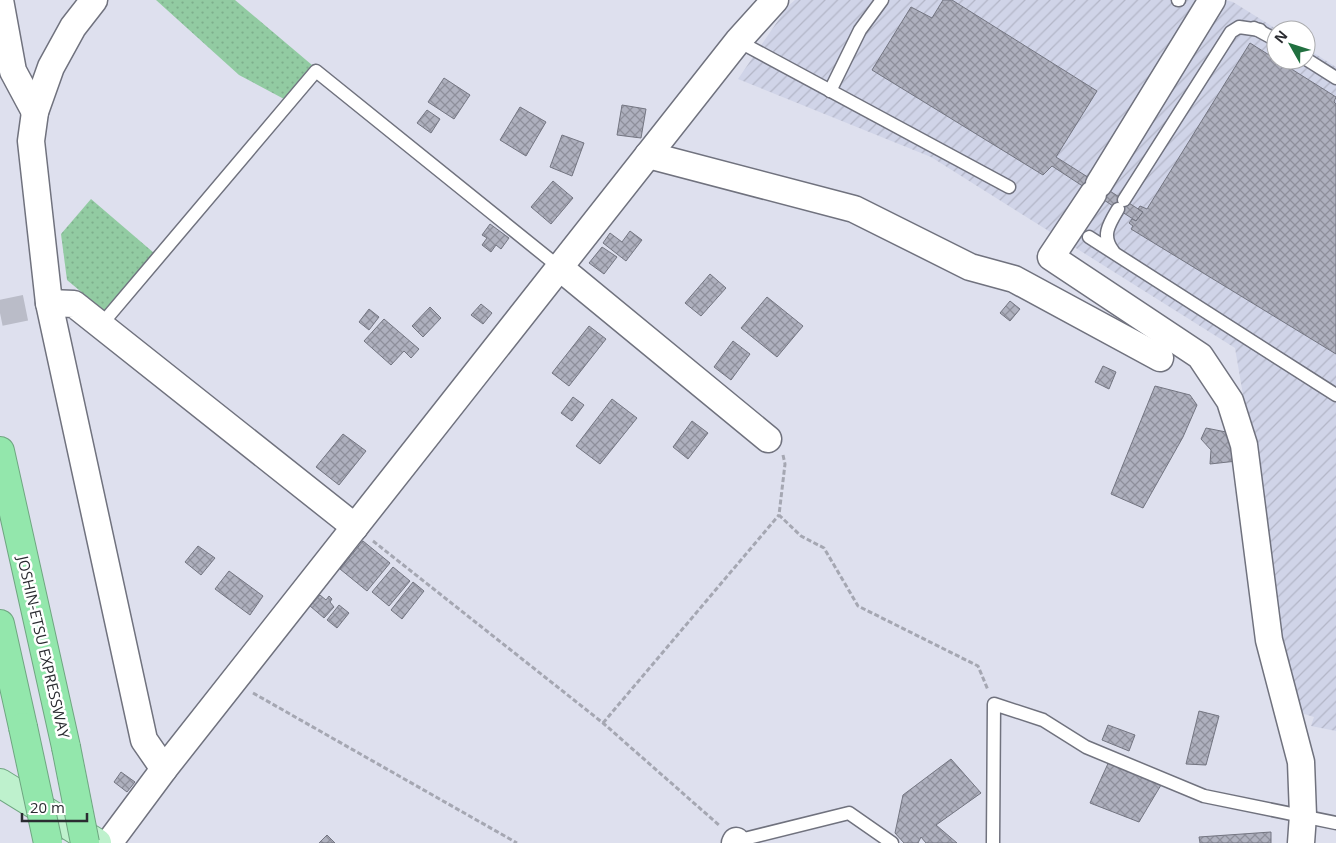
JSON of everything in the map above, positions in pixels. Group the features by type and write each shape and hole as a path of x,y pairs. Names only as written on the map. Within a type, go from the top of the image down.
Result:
{"highway":[{"name":"JOSHIN-ETSU EXPRESSWAY","path":"0,451 66,748 85,843"},
{"path":"0,624 48,843"}],"main road":[{"path":"0,783 97,843"}],"street":[{"path":"0,0 13,71 35,112"},
{"path":"94,0 73,27 51,67 35,112 31,141 49,303 144,740 164,769"},
{"path":"109,843 164,769 559,267 738,41 775,0"},
{"path":"1212,0 1096,189 1051,257 1200,356 1230,401 1244,445 1269,640 1301,762 1303,815 1301,843"},
{"path":"648,155 854,209 970,267 1014,279 1160,358"},
{"path":"559,267 768,439"},
{"path":"49,303 74,304 355,527"}],"lane":[{"path":"830,91 860,30 882,0"},
{"path":"1235,20 1266,34"},
{"path":"1114,253 1107,244 1108,226 1231,32 1238,27 1260,30"},
{"path":"738,41 1009,186"},
{"path":"1316,65 1336,78"},
{"path":"100,325 316,71 559,267"},
{"path":"1089,237 1336,395"},
{"path":"993,843 994,704 1043,720 1086,747 1204,796 1336,823"},
{"path":"736,842 849,814 892,843"}],"path":[{"path":"603,723 779,515 785,464 781,446 768,439"},
{"path":"779,515 801,536 824,548 858,606 978,666 994,704"},
{"path":"355,527 603,723 736,842"},
{"path":"233,682 517,843"}],"shaded area":[{"path":"795,0 1225,0 1233,2 1266,23 1266,70 1316,70 1316,54 1336,67 1336,731 1311,726 1314,717 1298,712 1292,698 1266,529 1235,348 931,157 738,79 788,6"}],"green space":[{"path":"156,0 235,0 312,65 284,99 239,75"},
{"path":"91,199 154,253 104,311 67,280 61,234"}],"building":[{"path":"943,0 952,0 1097,91 1056,157 1143,212 1136,221 1052,166 1043,175 872,70 911,7 932,18"},
{"path":"1250,43 1266,53 1266,70 1293,70 1336,97 1334,102 1336,104 1336,354 1131,229 1133,226 1129,223 1132,219 1136,221 1143,212 1138,209 1140,206 1147,209"},
{"path":"444,78 470,95 454,119 428,102"},
{"path":"622,105 646,109 641,138 617,135"},
{"path":"520,107 546,122 526,156 500,140"},
{"path":"427,110 440,119 431,133 417,123"},
{"path":"562,135 584,143 572,176 550,167"},
{"path":"553,181 573,198 551,224 531,207"},
{"path":"490,224 509,238 501,249 496,245 491,252 482,245 487,238 482,235"},
{"path":"630,231 642,240 626,261 603,243 610,233 622,242"},
{"path":"602,247 617,257 604,274 589,263"},
{"path":"710,274 726,288 701,316 685,303"},
{"path":"767,297 803,326 777,357 741,328"},
{"path":"1010,301 1020,309 1010,321 1000,313"},
{"path":"481,304 492,313 483,324 471,315"},
{"path":"430,307 441,318 423,337 412,326"},
{"path":"369,309 379,317 369,330 359,322"},
{"path":"384,319 419,349 411,358 404,351 391,365 364,341"},
{"path":"589,326 606,339 569,386 552,373"},
{"path":"733,341 750,354 731,380 714,367"},
{"path":"1103,366 1116,372 1109,389 1095,382"},
{"path":"1155,386 1190,395 1197,405 1183,437 1143,508 1111,494"},
{"path":"573,397 584,405 572,421 561,413"},
{"path":"612,399 637,418 600,464 576,446"},
{"path":"692,421 708,433 688,459 673,447"},
{"path":"1206,428 1236,434 1237,461 1210,464 1211,450 1201,439"},
{"path":"343,434 366,451 339,485 316,467"},
{"path":"363,541 390,563 367,591 340,569"},
{"path":"198,546 215,558 201,575 185,562"},
{"path":"393,567 410,581 389,606 372,592"},
{"path":"229,571 263,596 250,615 215,589"},
{"path":"413,582 424,591 402,619 391,610"},
{"path":"320,595 326,600 329,596 332,599 330,602 334,607 324,618 310,606"},
{"path":"339,605 349,613 337,628 327,620"},
{"path":"1199,711 1219,716 1206,765 1186,764"},
{"path":"1108,725 1135,735 1129,751 1102,740"},
{"path":"1111,757 1164,780 1139,822 1090,803"},
{"path":"951,759 981,793 936,825 957,843 926,843 921,837 918,843 904,843 895,833 903,795"},
{"path":"121,772 135,782 127,792 114,782"},
{"path":"1271,832 1271,843 1200,843 1199,837"},
{"path":"327,835 335,843 319,843"}],"tunnel":[{"path":"0,313 49,303"}]}
